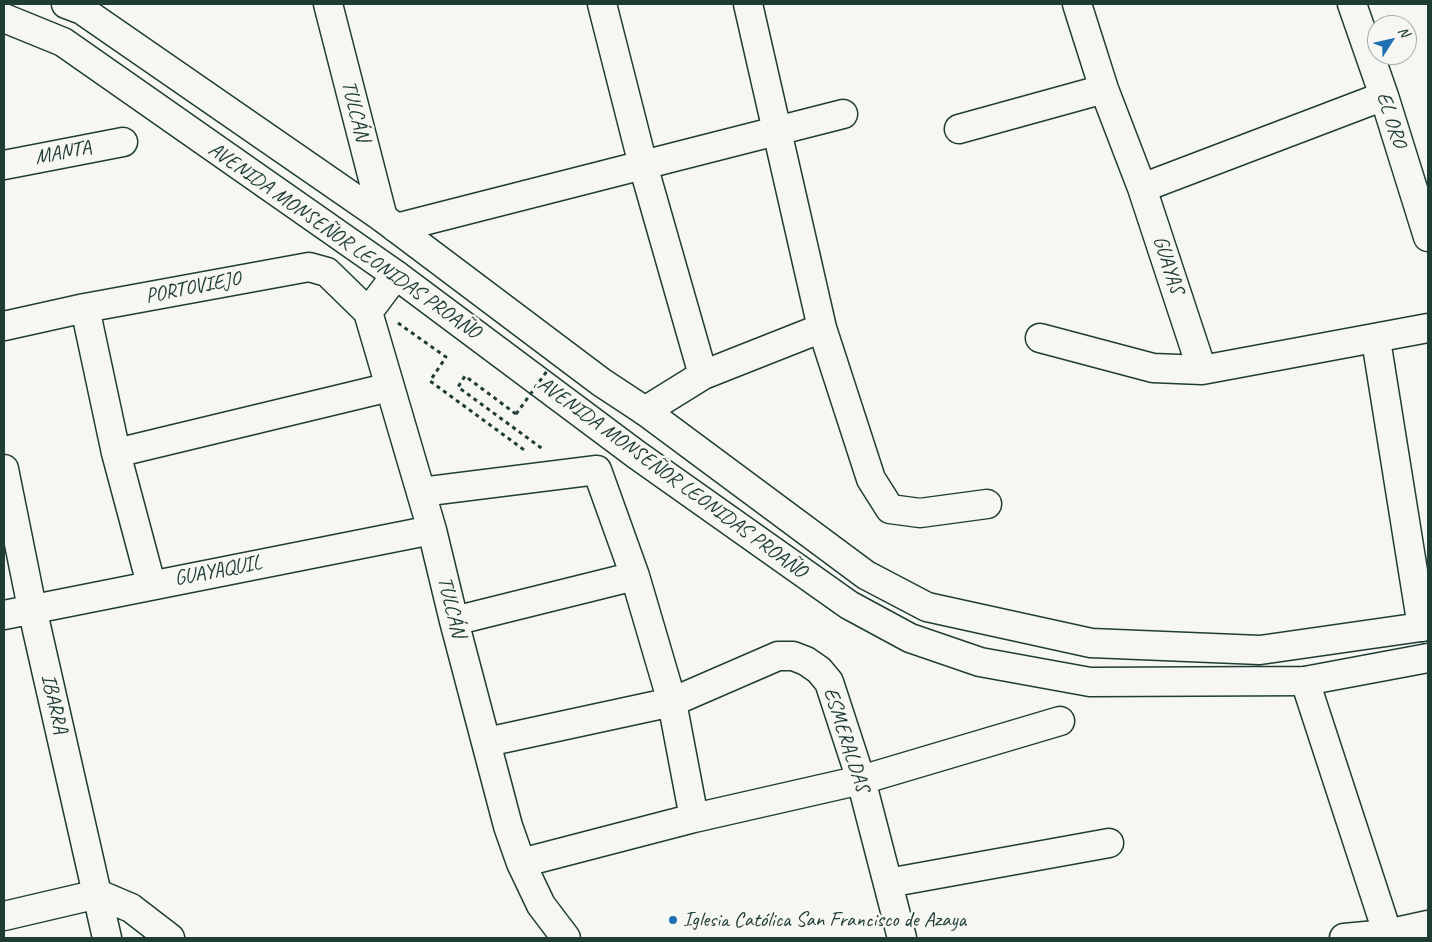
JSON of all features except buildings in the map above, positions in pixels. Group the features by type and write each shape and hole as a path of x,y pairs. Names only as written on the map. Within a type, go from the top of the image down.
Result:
{"street":[{"name":"AVENIDA MONSEÑOR LEONIDAS PROAÑO","path":"66,4 82,10 390,223 601,382 645,411 866,576 927,607 1091,643 1260,650 1425,627"},
{"name":"TULCÁN","path":"328,4 390,223"},
{"path":"602,4 643,165 703,375"},
{"path":"748,4 822,328 871,479 890,509 920,513 987,504"},
{"name":"GUAYAS","path":"1077,4 1104,89 1142,188 1202,370"},
{"name":"EL ORO","path":"1352,4 1384,96 1428,237"},
{"name":"AVENIDA MONSEÑOR LEONIDAS PROAÑO","path":"4,18 63,42 396,275 637,455 849,605 910,638 980,662 1090,682 1305,681 1428,658"},
{"path":"959,129 1104,89"},
{"path":"1142,188 1384,96"},
{"path":"390,223 643,165 842,114"},
{"name":"MANTA","path":"4,165 123,142"},
{"name":"PORTOVIEJO","path":"4,326 85,308 309,267 328,272 371,308"},
{"path":"371,308 396,275"},
{"path":"85,308 116,453 151,584"},
{"name":"TULCÁN","path":"371,308 390,387 432,530 454,622 508,826 521,863 541,905 566,938"},
{"path":"645,411 703,375 822,328"},
{"path":"1040,338 1153,368 1202,370 1376,340 1428,328"},
{"path":"1376,340 1425,627"},
{"path":"116,453 390,387"},
{"name":"IBARRA","path":"4,469 32,608 107,938"},
{"path":"421,492 596,470 635,576 672,702 694,818"},
{"name":"GUAYAQUIL","path":"4,615 151,584 432,530"},
{"path":"454,622 635,576"},
{"name":"ESMERALDAS","path":"487,742 672,702 778,656 793,656 806,661 819,670 829,682 860,780 902,938"},
{"path":"1305,681 1388,936"},
{"path":"521,863 694,818 860,780 1060,721"},
{"path":"888,883 1109,843"},
{"path":"4,916 98,894 131,908 170,938"},
{"path":"1344,938 1388,936 1428,926"}],"path":[{"path":"371,308 446,357 430,381 529,454"},
{"path":"540,455 544,450 458,387 465,376 516,414 547,370"}],"place":[{"name":"Iglesia Católica San Francisco de Azaya","path":"673,920"}]}
